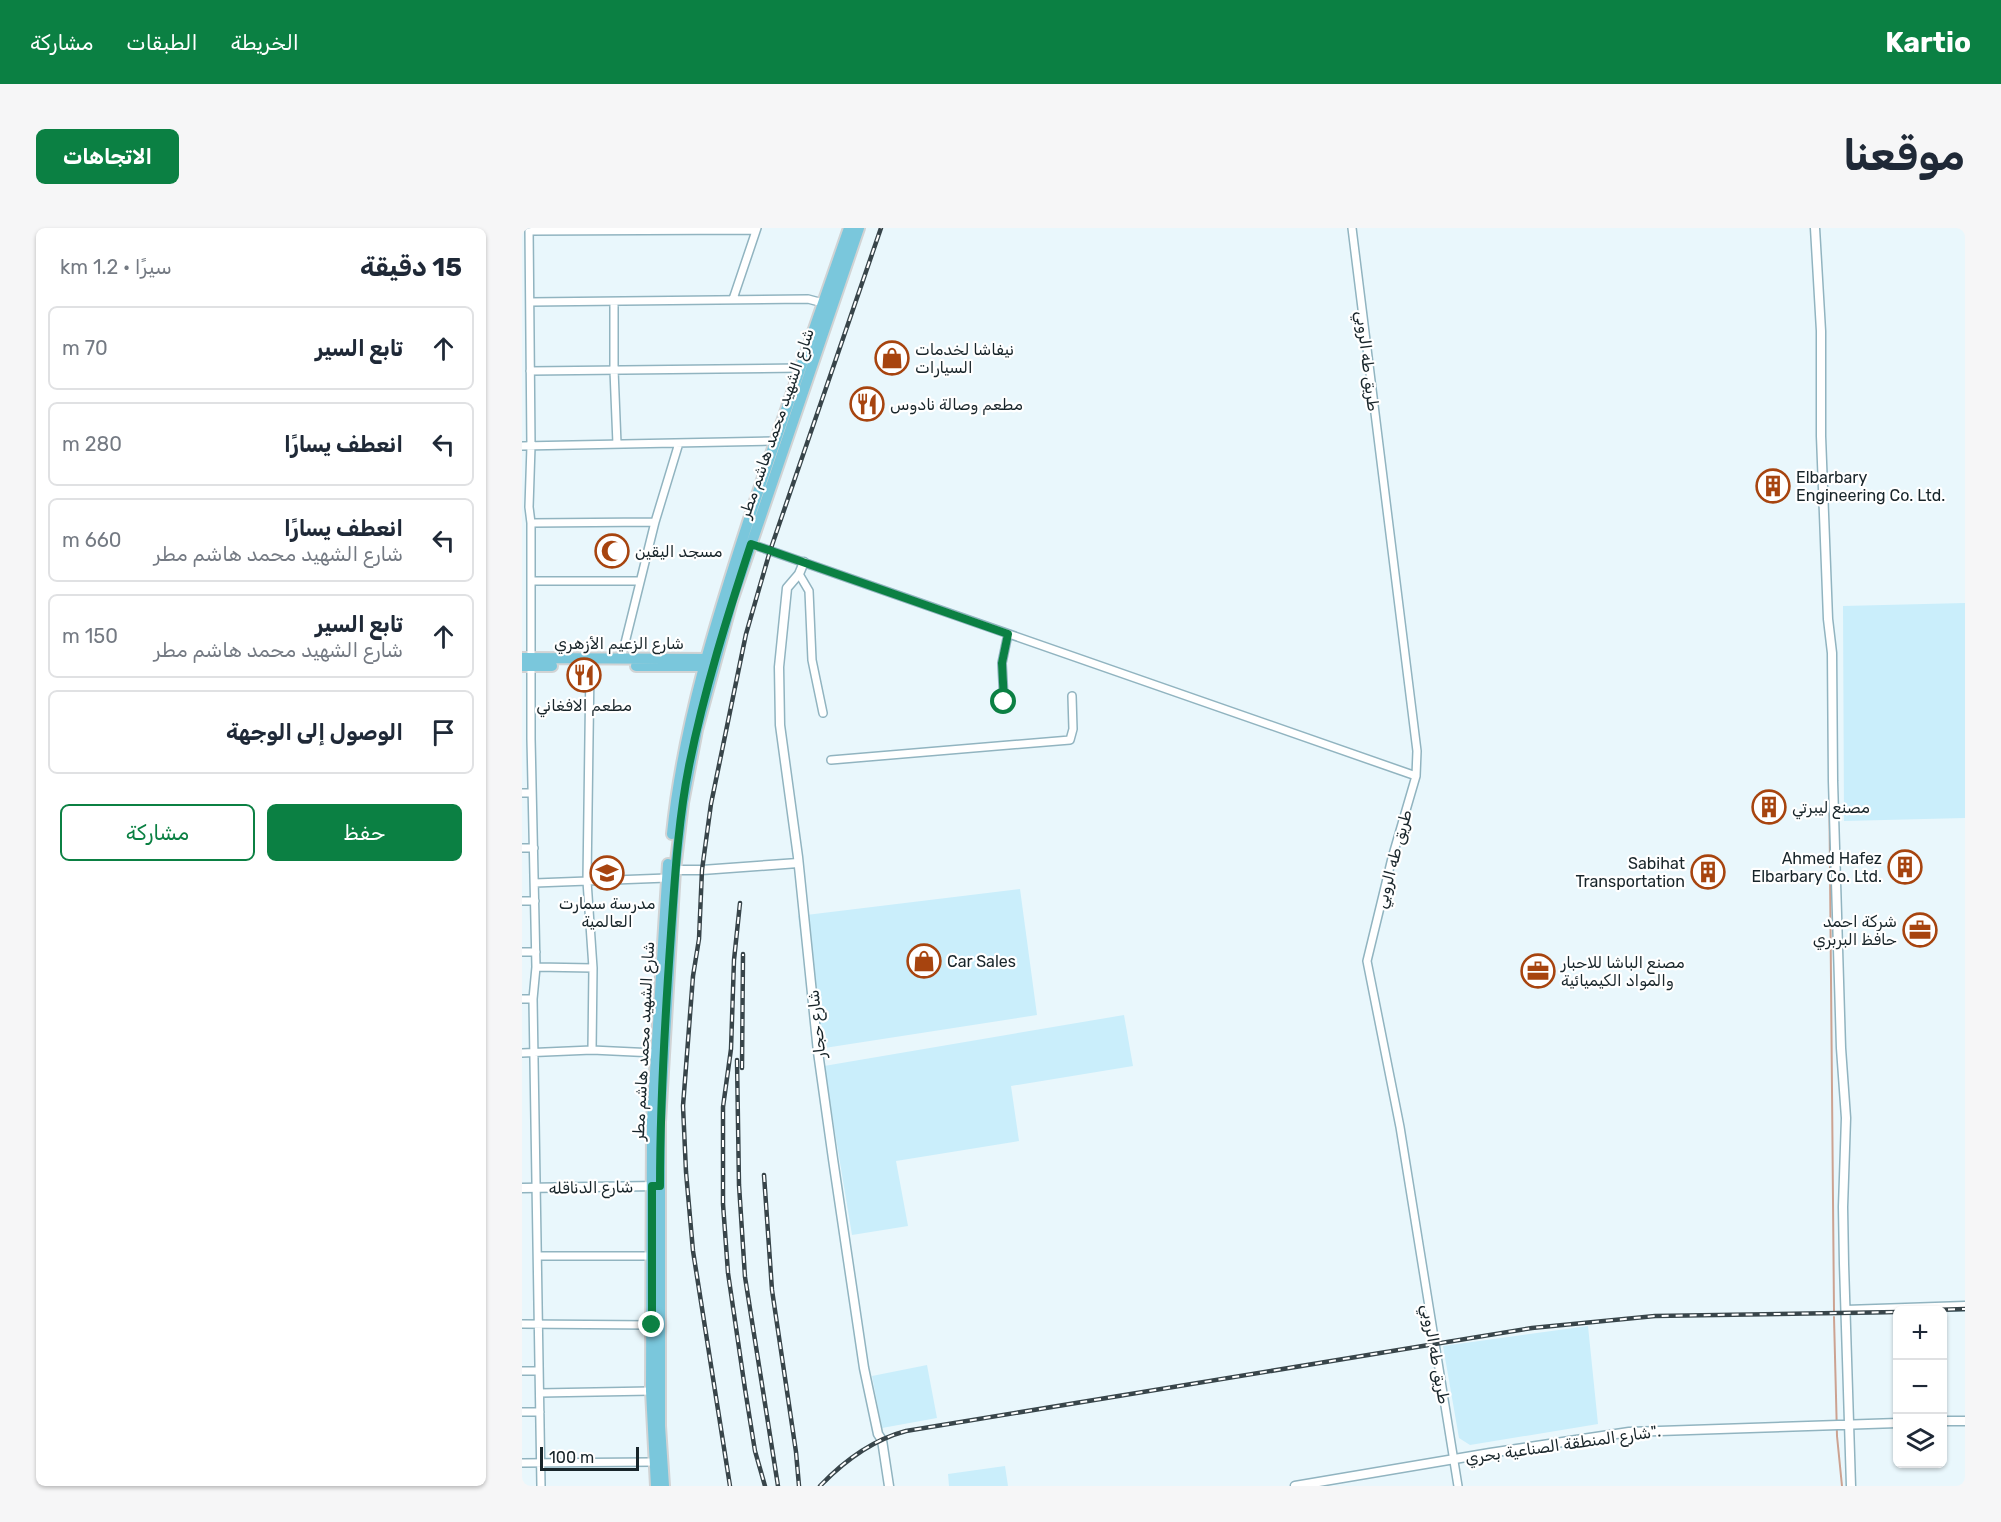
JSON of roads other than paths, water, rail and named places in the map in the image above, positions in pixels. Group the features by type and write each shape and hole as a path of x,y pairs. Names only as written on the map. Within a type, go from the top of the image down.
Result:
{"main road":[{"name":"شارع الشهيد محمد هاشم مطر","path":"710,663 716,621 775,441 849,228"},
{"name":"شارع الشهيد محمد هاشم مطر","path":"664,1486 660,1415 656,1186 652,1121 655,1053 681,764 694,702 710,663 859,228"},
{"name":"شارع الزعيم الأزهري","path":"527,662 621,659 710,663"},
{"name":"شارع الزعيم الأزهري","path":"527,662 590,666 710,663"},
{"name":"شارع الشهيد محمد هاشم مطر","path":"656,1486 651,1391 652,1256 671,874"}],"street":[{"name":"طريق طه الروبي","path":"1352,228 1417,751 1416,777 1392,858 1367,961 1400,1127 1458,1486"},
{"path":"1815,228 1821,332 1821,436 1828,619 1832,653 1833,781 1841,1036 1846,1118 1843,1219 1846,1310 1841,1425 1851,1486"},
{"path":"541,1486 533,999 536,967 535,883 527,662 531,523 526,507 531,446 530,370 525,341 530,302 526,291 525,241 529,229 757,229 733,299"},
{"path":"530,302 808,299 823,303"},
{"path":"614,302 617,444"},
{"path":"530,370 801,368"},
{"path":"522,446 775,441"},
{"path":"621,659 655,522 679,443"},
{"path":"531,523 655,522"},
{"path":"751,544 1416,777"},
{"name":"شارع حجار","path":"804,562 799,574 787,588 779,667 780,724 798,863 818,1052 838,1194 864,1368 878,1434 882,1440 890,1486"},
{"path":"799,574 809,591 812,660 823,713"},
{"path":"531,581 640,580"},
{"path":"1004,702 1002,663 1008,634"},
{"path":"590,666 587,881 593,968 592,1050"},
{"path":"831,759 1070,740 1073,729 1072,696"},
{"path":"522,739 531,739"},
{"path":"522,793 532,793"},
{"path":"522,848 534,848"},
{"path":"535,883 587,881 798,863"},
{"path":"522,901 535,901"},
{"path":"522,952 536,952"},
{"path":"536,967 593,968"},
{"path":"522,999 533,999"},
{"path":"522,1053 592,1050 655,1053"},
{"name":"شارع الدناقله","path":"522,1188 656,1186"},
{"path":"538,1256 652,1256"},
{"path":"1846,1310 1965,1306"},
{"path":"522,1324 652,1325"},
{"path":"522,1371 540,1371"},
{"path":"540,1393 651,1391"},
{"path":"522,1412 540,1412"},
{"path":"1947,1421 1965,1420"},
{"name":"شارع المنطقة الصناعية بحري\".","path":"1294,1486 1648,1430 1893,1423"},
{"path":"522,1463 654,1462"}],"waterway":[{"path":"1828,648 1834,1311"},
{"path":"1834,1317 1837,1436 1842,1486"}],"railway":[{"path":"730,1486 693,1251 686,1172 683,1106 693,976 699,939 702,870 711,804 746,634 770,551 881,228"},
{"path":"740,903 734,960 731,1049 723,1107 723,1204 728,1273 745,1389 755,1451 765,1486"},
{"path":"742,1068 743,954"},
{"path":"737,1060 739,1185 745,1277 778,1486"},
{"path":"764,1175 772,1290 799,1486"},
{"path":"1947,1310 1965,1309"},
{"path":"820,1486 859,1452 906,1431 1532,1328 1655,1316 1893,1312"}],"place":[{"name":"نيفاشا لخدمات السيارات","path":"892,358"},
{"name":"مطعم وصالة نادوس","path":"867,404"},
{"name":"Elbarbary Engineering Co. Ltd.","path":"1773,486"},
{"name":"مسجد اليقين","path":"612,551"},
{"name":"مطعم الافغاني","path":"584,675"},
{"name":"مصنع ليبرتي","path":"1769,807"},
{"name":"Ahmed Hafez Elbarbary Co. Ltd.","path":"1905,867"},
{"name":"Sabihat Transportation","path":"1708,872"},
{"name":"مدرسة سمارت العالمية","path":"607,873"},
{"name":"شركة احمد حافظ البربري","path":"1920,930"},
{"name":"Car Sales","path":"924,961"},
{"name":"مصنع الباشا للاحبار والمواد الكيميائية","path":"1538,971"}]}
